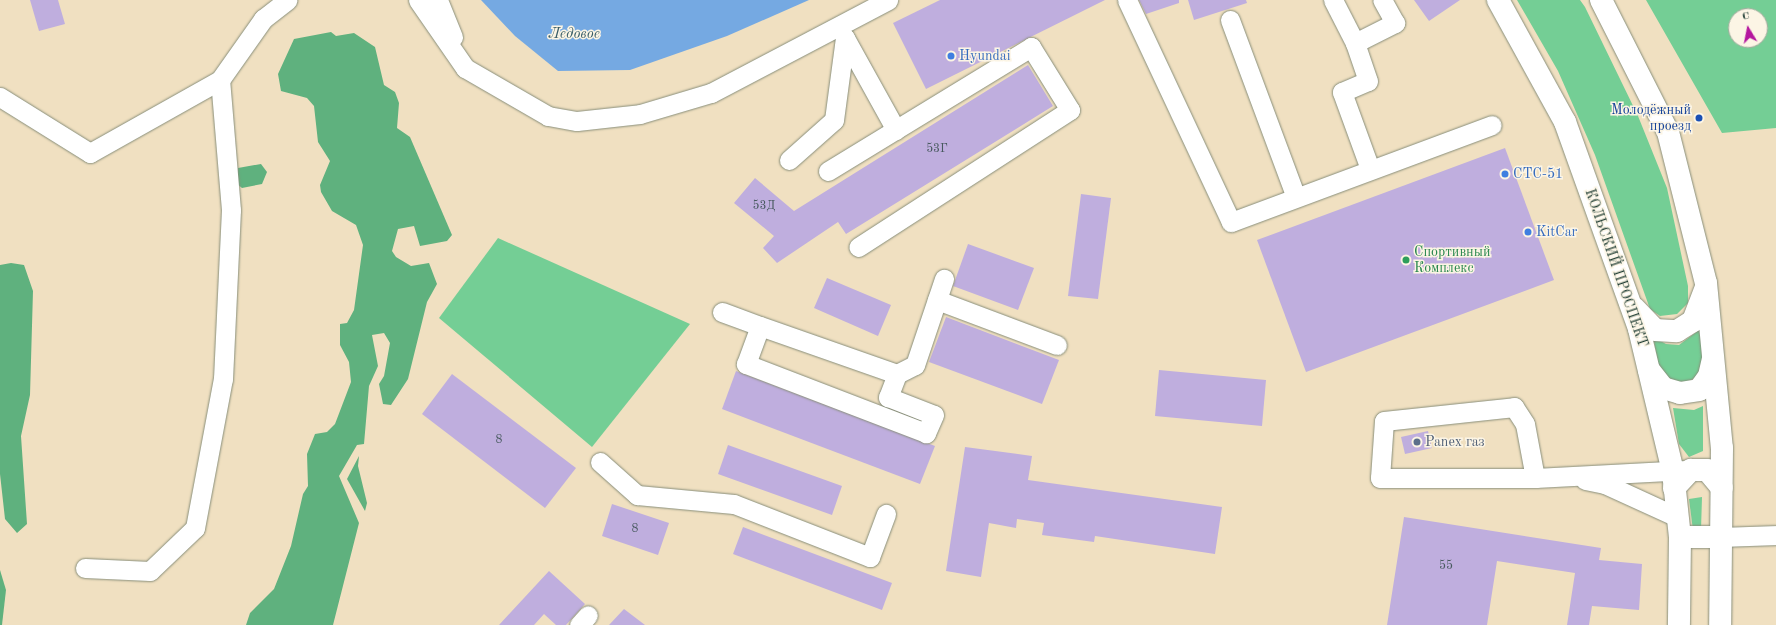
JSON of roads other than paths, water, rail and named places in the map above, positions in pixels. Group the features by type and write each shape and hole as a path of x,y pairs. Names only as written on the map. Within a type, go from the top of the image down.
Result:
{"main road":[{"name":"КОЛЬСКИЙ ПРОСПЕКТ","path":"1498,0 1565,122 1631,304 1650,370 1698,476 1722,537 1720,625"},
{"name":"КОЛЬСКИЙ ПРОСПЕКТ","path":"1601,0 1668,132 1706,283 1715,350 1698,476 1678,527 1678,625"},
{"path":"1631,304 1655,330 1677,331 1693,321 1706,283"},
{"path":"1650,370 1663,388 1680,393 1699,390 1709,376 1715,350"},
{"path":"1678,527 1722,537"}],"street":[{"path":"0,97 90,153 220,80 263,19 287,0"},
{"path":"418,0 465,68 548,116 577,121 640,114 712,94 842,32 888,0"},
{"path":"438,0 465,68"},
{"path":"1127,0 1231,222 1370,169 1492,125"},
{"path":"1333,0 1355,43 1368,81 1342,92 1370,169"},
{"path":"1355,43 1395,23 1382,0"},
{"path":"1230,20 1296,197"},
{"path":"842,32 896,130"},
{"path":"789,160 834,120 842,32"},
{"path":"828,171 1031,47 1070,110 858,247"},
{"path":"85,568 150,571 195,528 223,379 231,210 220,80"},
{"path":"760,326 746,364 926,433 934,415 888,397 897,374 915,365 944,279"},
{"path":"937,300 1057,345"},
{"path":"722,312 897,374"},
{"path":"1535,478 1525,424 1514,407 1384,421 1380,478 1535,478 1566,476 1698,476"},
{"path":"600,462 637,495 734,504 870,557 886,514"},
{"path":"1566,476 1605,484 1678,527"},
{"path":"1722,537 1776,535"}],"water":[{"name":"Ледовое","path":"481,0 809,0 727,36 630,70 558,71 515,36"}],"place":[{"name":"Hyundai","path":"951,56"},
{"name":"Молодёжный проезд","path":"1699,118"},
{"name":"СТС-51","path":"1505,174"},
{"name":"KitCar","path":"1528,232"},
{"name":"Спортивный Комплекс","path":"1406,260"},
{"name":"Panex газ","path":"1417,442"}]}
